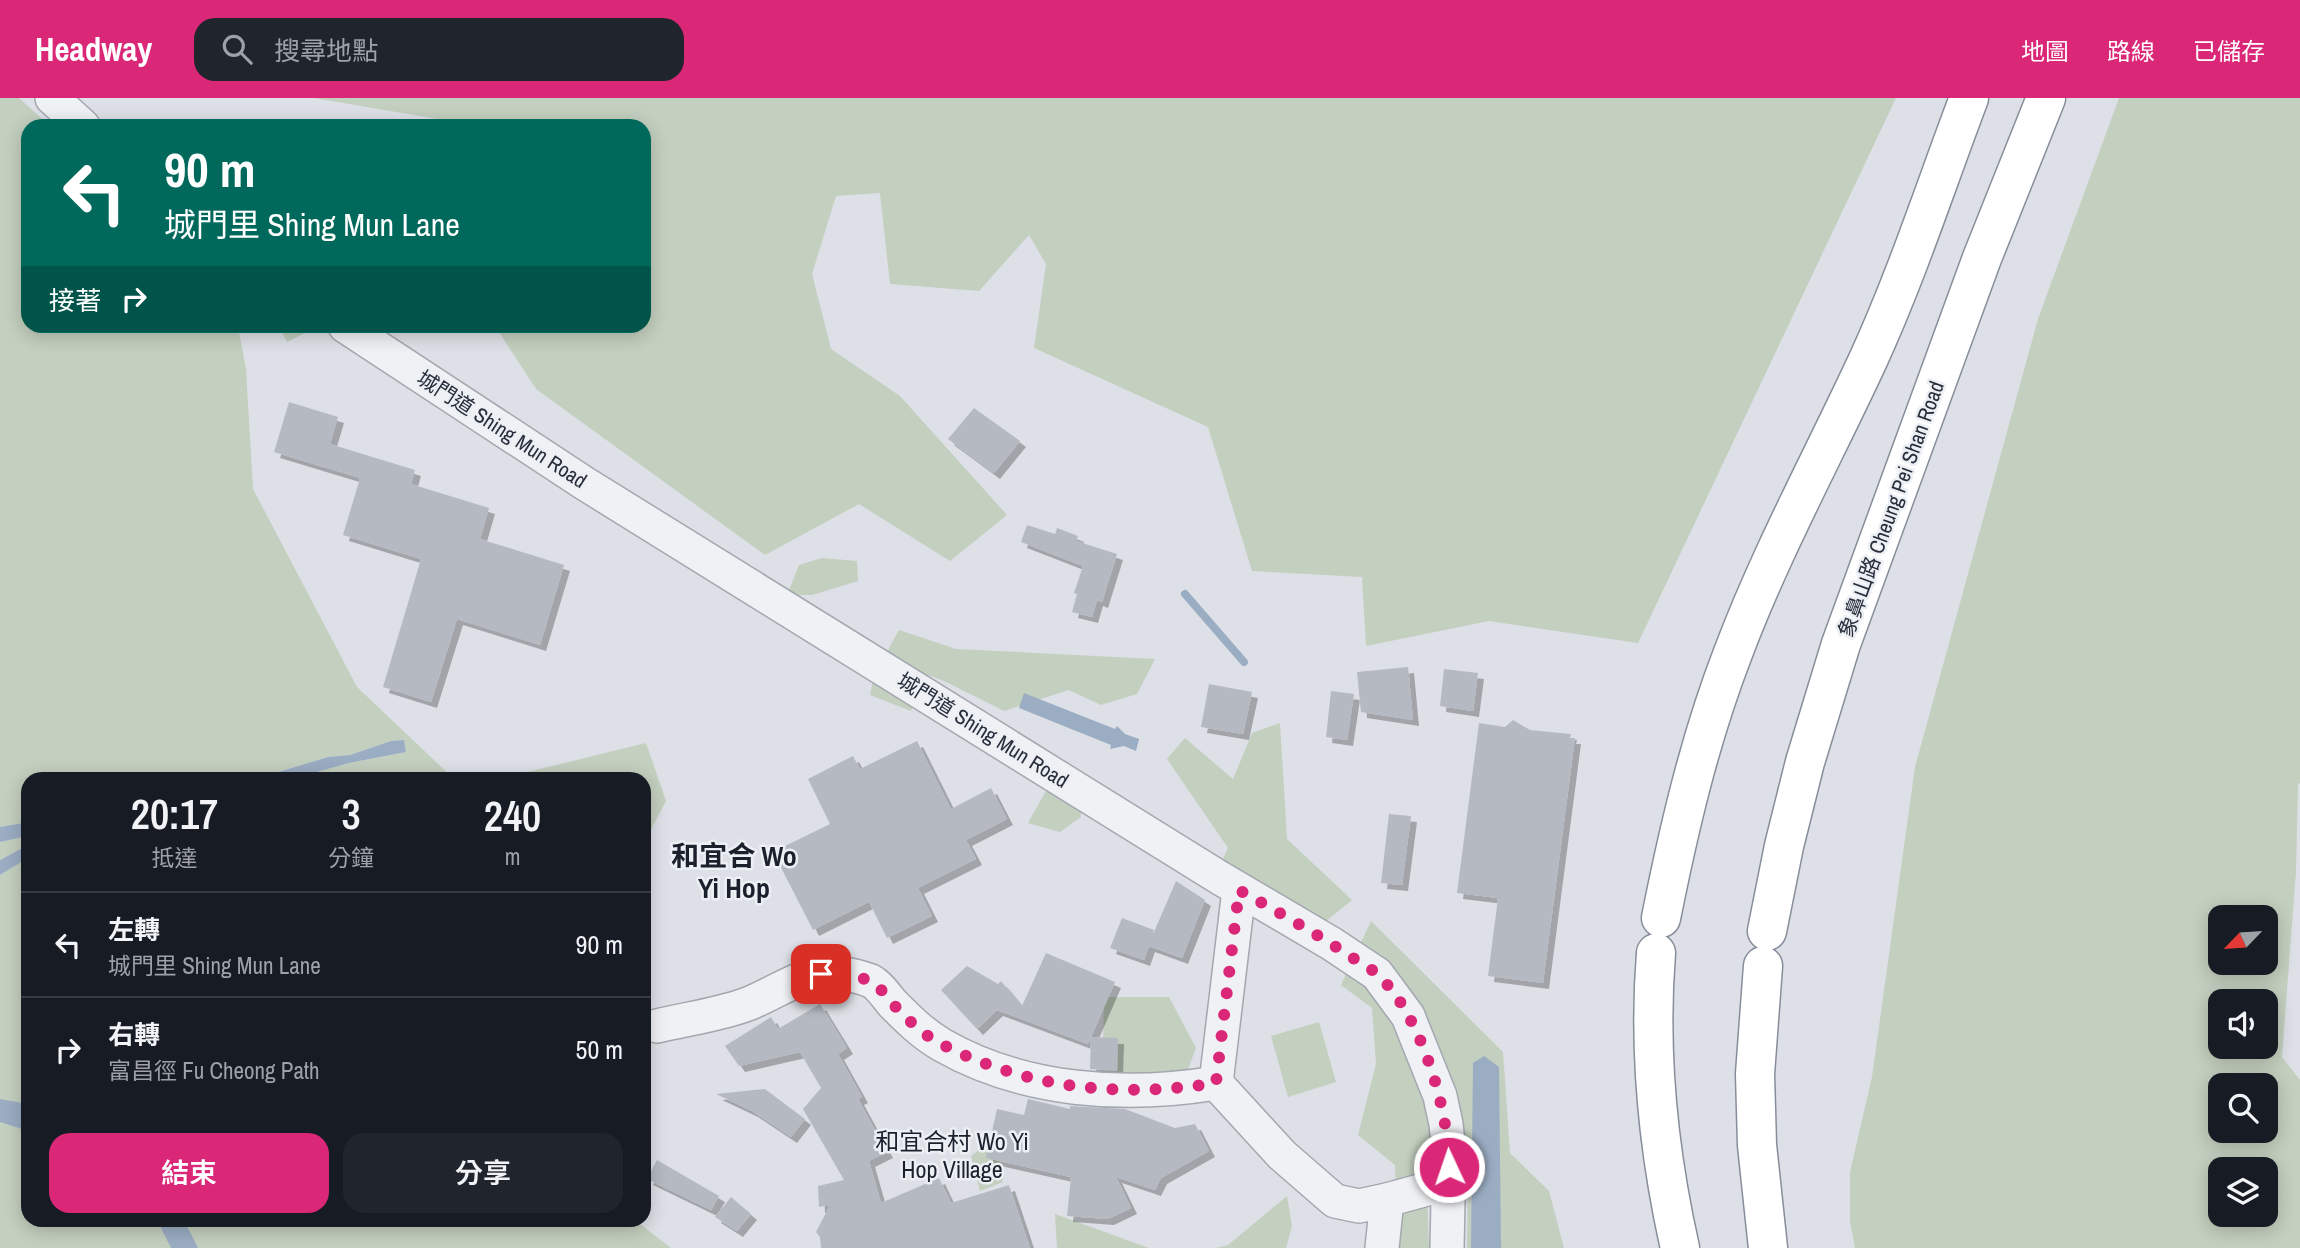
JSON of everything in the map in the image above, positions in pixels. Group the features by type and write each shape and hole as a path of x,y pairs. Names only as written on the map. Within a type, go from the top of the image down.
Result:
{"highway":[{"path":"1680,1248 1663,1161 1652,1049 1659,936 1678,832 1705,734 1732,653 1791,519 1868,358 1905,269 1969,98"},
{"name":"象鼻山路 Cheung Pei Shan Road","path":"1768,1248 1757,1145 1755,1074 1765,948 1774,889 1793,810 1841,644 1982,258 2046,98"}],"street":[{"path":"52,98 75,119"},
{"name":"城門道 Shing Mun Road","path":"356,333 584,483 1377,974 1408,1016 1440,1096 1446,1124 1447,1248"},
{"path":"1239,890 1216,1083 1282,1155 1335,1201 1359,1206 1448,1183"},
{"path":"657,1027 744,1005 804,979 831,972 872,982 914,1025 942,1044 972,1059 1026,1077 1074,1087 1118,1091 1184,1088 1216,1083"},
{"path":"1382,1248 1387,1200"}],"green space":[{"path":"0,98 19,98 42,119 21,119 21,333 239,333 246,369 253,489 357,687 447,772 317,772 406,752 404,740 391,741 350,755 328,757 278,772 21,772 21,823 0,827"},
{"path":"314,98 1896,98 1638,643 1489,621 1366,646 1362,577 1252,571 1208,427 1034,348 1046,264 1029,235 979,291 890,284 880,193 836,196 812,274 831,349 900,396 1007,515 950,561 859,504 765,555 536,389 500,333 651,333 651,119 438,119"},
{"path":"2119,98 2300,98 2300,783 2282,1057 2300,1080 2300,1248 1855,1248 1850,1221 1850,1172 1872,1077 1915,767 2038,319"},
{"path":"282,333 305,333 287,342"},
{"path":"822,558 857,561 858,581 812,595 787,595 799,565"},
{"path":"899,630 956,649 1155,659 1137,694 1101,705 1069,690 1004,711 928,675 911,711 870,695 874,676"},
{"path":"1280,723 1287,839 1352,900 1315,930 1221,863 1228,848 1167,759 1185,738 1233,779 1252,733"},
{"path":"646,743 666,801 651,830 651,772 528,772"},
{"path":"1077,770 1081,817 1060,832 1028,823 1046,791"},
{"path":"21,838 21,849 0,860 0,842"},
{"path":"21,862 21,1227 644,1227 671,1248 0,1248 0,875"},
{"path":"1371,921 1503,1052 1510,1153 1549,1191 1564,1248 1467,1248 1468,1173 1426,1167 1429,1248 1398,1248 1395,1165 1358,1135 1376,1064 1372,1008 1341,985"},
{"path":"1104,997 1169,997 1196,1048 1174,1106 1102,1092"},
{"path":"1319,1022 1336,1082 1288,1097 1271,1036"},
{"path":"983,1147 1000,1158 1003,1182 980,1191 971,1156"},
{"path":"1287,1196 1292,1226 1286,1248 1216,1248 1228,1245"},
{"path":"1055,1214 1149,1248 1057,1248"}],"water":[{"path":"1024,693 1115,729 1117,726 1125,734 1139,739 1136,751 1124,746 1110,749 1111,745 1019,708"},
{"path":"404,740 406,752 317,772 278,772 328,757 350,755 391,741"},
{"path":"21,823 21,838 0,842 0,827"},
{"path":"21,849 21,862 0,875 0,860"},
{"path":"1484,1056 1499,1067 1501,1248 1471,1248 1473,1063"},
{"path":"0,1099 21,1103 21,1129 0,1122"},
{"path":"160,1227 188,1227 198,1248 171,1248"}],"building":[{"path":"289,402 338,417 330,444 415,470 411,484 489,508 480,539 564,565 540,645 457,619 431,702 383,687 421,559 343,535 360,478 274,452"},
{"path":"974,408 1020,441 994,473 948,439"},
{"path":"1027,525 1055,534 1057,528 1078,536 1076,541 1117,554 1102,602 1097,600 1092,617 1072,612 1077,594 1074,593 1083,566 1021,542"},
{"path":"1408,667 1413,720 1361,712 1357,672"},
{"path":"1444,669 1478,673 1473,711 1440,706"},
{"path":"1209,684 1252,692 1243,734 1201,727"},
{"path":"1331,691 1354,694 1347,740 1326,737"},
{"path":"1513,720 1530,730 1571,734 1570,738 1575,738 1543,983 1488,976 1498,898 1457,893 1479,723 1505,727"},
{"path":"917,741 951,809 991,788 1007,819 966,840 976,859 918,888 932,916 887,938 869,902 813,930 773,852 830,824 808,779 853,756 860,769"},
{"path":"1389,814 1411,816 1402,885 1381,883"},
{"path":"1176,881 1205,900 1182,958 1149,946 1144,960 1110,948 1122,918 1154,930 1151,939"},
{"path":"1046,953 1115,982 1088,1044 997,1010 977,1029 941,990 967,966 998,984 1001,981 1022,1006"},
{"path":"820,1004 847,1048 838,1054 862,1097 858,1099 887,1152 869,1161 881,1203 939,1178 951,1203 1009,1185 1030,1248 821,1248 820,1237 816,1232 830,1205 819,1207 818,1186 844,1180 803,1109 821,1088 800,1052 739,1066 725,1046 771,1017 778,1029"},
{"path":"1091,1037 1118,1038 1117,1071 1090,1069"},
{"path":"765,1089 805,1119 791,1137 752,1111 716,1094"},
{"path":"1028,1099 1070,1109 1070,1106 1125,1109 1175,1128 1195,1124 1209,1151 1161,1178 1155,1190 1116,1177 1131,1208 1108,1219 1067,1216 1071,1177 986,1158 997,1109 1024,1115"},
{"path":"657,1160 719,1196 711,1210 651,1181 651,1171"},
{"path":"731,1197 751,1214 737,1231 715,1217"}],"waterway":[{"path":"1185,594 1244,662"}],"district":[{"name":"和宜合 Wo Yi Hop","path":"734,872"},
{"name":"和宜合村 Wo Yi Hop Village","path":"952,1155"}],"route":[{"path":"821,974 831,972 872,982 914,1025 942,1044 972,1059 1026,1077 1118,1091 1151,1091 1216,1083 1239,890 1332,944 1377,974 1392,991 1408,1016 1440,1096 1446,1124 1449,1167"}]}
